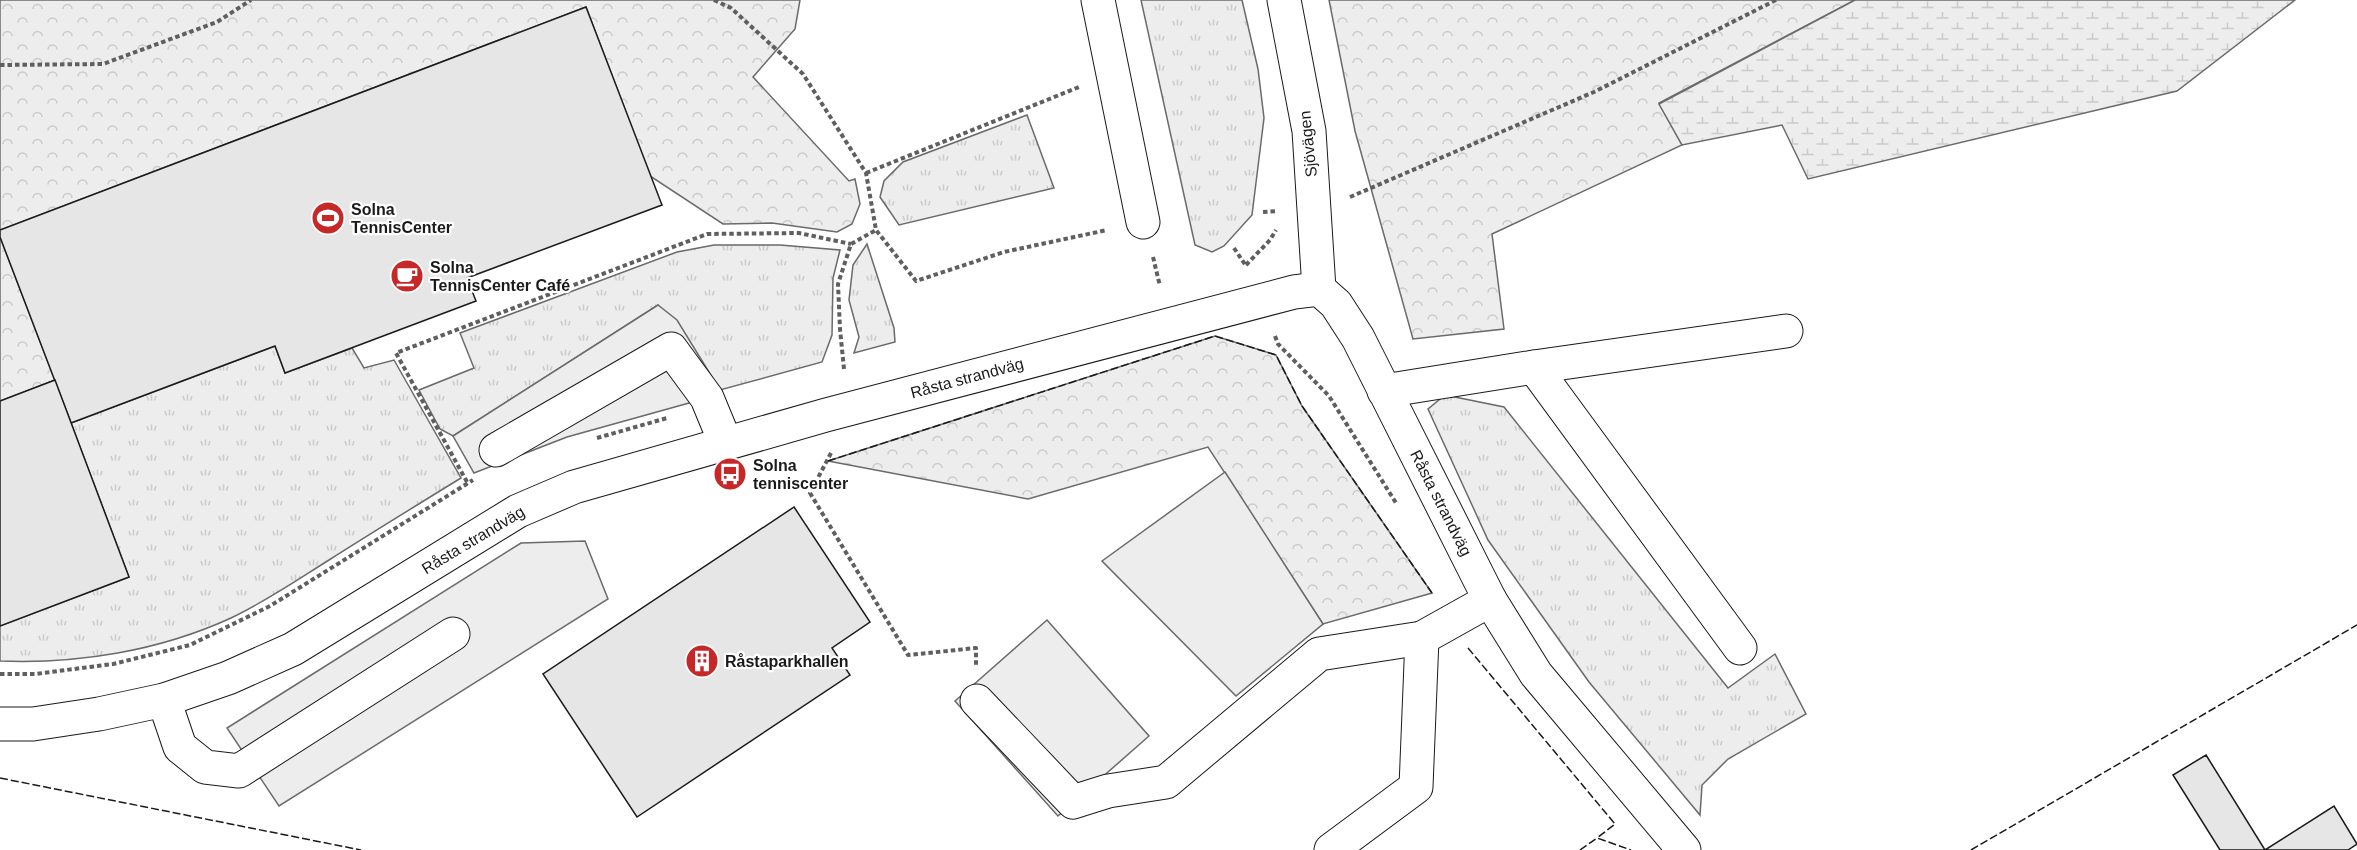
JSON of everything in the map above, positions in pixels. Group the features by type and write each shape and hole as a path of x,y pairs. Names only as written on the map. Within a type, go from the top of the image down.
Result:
{"street":[{"path":"1098,0 1143,222"},
{"name":"Sjövägen","path":"1284,0 1309,131 1319,289"},
{"name":"Råsta strandväg","path":"0,724 33,724 99,714 164,700 228,678 293,649 518,511 574,487 826,415 1284,294 1319,289 1336,304 1352,330 1490,600 1536,675 1684,850"},
{"path":"1384,391 1786,331"},
{"path":"496,450 671,350 707,399 726,444"},
{"path":"1534,367 1740,648"},
{"path":"977,701 1073,802 1108,791 1166,782 1319,654 1422,638 1490,600"},
{"path":"164,700 180,747 205,767 239,771 453,634"},
{"path":"1330,850 1416,787 1422,638"}],"path":[{"path":"0,65 103,64 218,22 251,0"},
{"path":"714,0 731,8 803,74 866,172 876,230 916,281 1004,252 1143,222 1160,286"},
{"path":"1354,196 1594,92 1776,0"},
{"path":"866,172 1114,73"},
{"path":"1233,248 1246,265 1270,240 1282,220"},
{"path":"467,482 396,353 707,234 799,232 851,244 876,230"},
{"path":"844,369 838,284 851,244"},
{"path":"833,449 810,493 908,655 976,648"}],"green space":[{"path":"0,0 800,0 795,29 753,77 849,181 855,179 860,204 852,224 837,232 772,223 723,224 650,176 586,7 0,230"},
{"path":"1141,0 1242,0 1258,69 1264,118 1252,215 1224,246 1212,252 1195,245"},
{"path":"1329,0 1855,0 1659,103 1682,145 1492,234 1504,329 1413,339 1355,131"},
{"path":"1855,0 2295,0 2177,91 1808,179 1782,125 1682,145 1659,104"},
{"path":"1027,115 1054,188 899,225 880,197 884,181 903,162"},
{"path":"0,237 55,380 0,401"},
{"path":"867,244 894,328 895,342 854,353 859,337 849,300 853,265"},
{"path":"714,245 780,245 840,250 833,278 832,335 822,362 720,390 658,305 453,436 440,429 419,390 474,368 460,333 677,252"},
{"path":"1215,336 1276,355 1302,406 1432,593 1323,624 1208,447 1028,499 828,461"},
{"path":"275,346 285,373 352,348 364,368 394,360 461,478 269,598 244,612 204,629 176,639 118,653 59,660 0,661 0,626 129,577 71,423"},
{"path":"1445,395 1504,407 1728,688 1775,654 1806,714 1728,759 1702,785 1700,815 1589,682 1488,540 1428,409"}],"shaded area":[{"path":"658,305 677,320 720,390 707,398 567,437 474,473 453,436"},
{"path":"1225,472 1323,624 1236,696 1102,561"},
{"path":"585,541 608,599 279,806 227,728 521,543"},
{"path":"1047,620 1149,736 1058,816 955,701"}],"building":[{"name":"Solna TennisCenter","path":"586,7 662,205 467,278 476,301 285,373 275,346 71,423 0,237 0,230"},
{"path":"55,380 129,577 0,626 0,401"},
{"name":"Råstaparkhallen","path":"794,507 870,622 832,648 850,675 637,817 543,674"},
{"path":"2206,755 2265,850 2220,850 2173,775"},
{"path":"2334,806 2357,844 2348,850 2265,850"}],"fence":[{"path":"828,461 1215,336 1276,355 1302,406 1432,593"},
{"path":"1971,850 2357,625"},
{"path":"1468,648 1615,824 1597,838"},
{"path":"0,778 361,850"},
{"path":"1580,850 1597,838 1631,850"}],"place":[{"name":"Solna TennisCenter","path":"328,218"},
{"name":"Solna TennisCenter Café","path":"407,276"},
{"name":"Solna tenniscenter","path":"730,474"},
{"name":"Råstaparkhallen","path":"702,661"}]}
